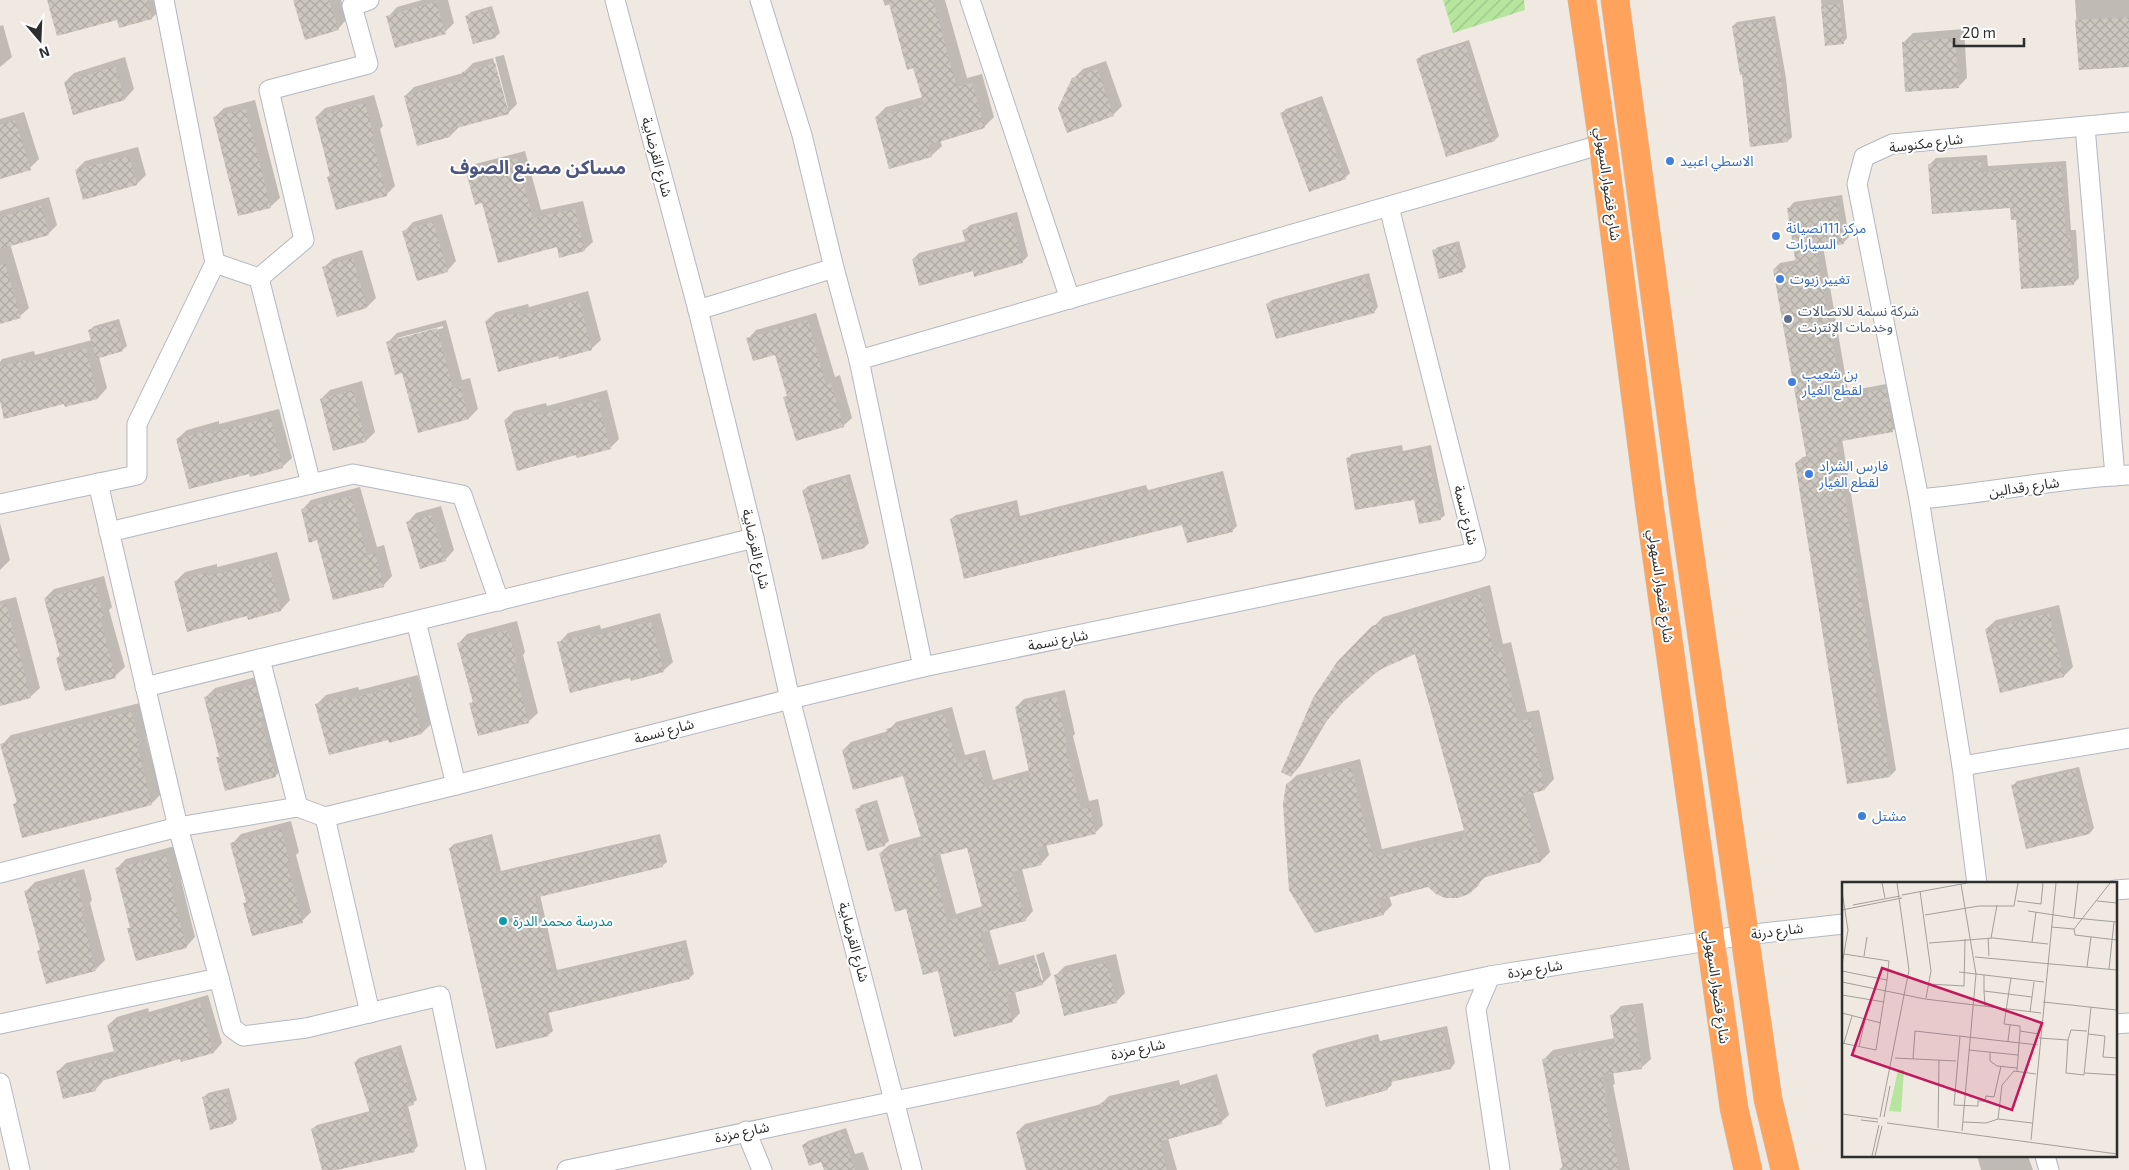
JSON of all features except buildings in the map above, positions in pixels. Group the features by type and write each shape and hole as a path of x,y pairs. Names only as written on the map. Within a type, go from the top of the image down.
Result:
{"highway":[{"name":"شارع قضوار السهولي","path":"1582,0 1603,144 1650,510 1734,1108 1748,1170"},
{"path":"1615,0 1685,522 1768,1099 1785,1170"}],"street":[{"path":"0,504 137,474 137,424 215,263 164,0"},
{"path":"259,278 304,240 270,90 368,64 352,6 369,0"},
{"name":"شارع القرضابية","path":"615,0 698,310 754,538 790,699 896,1100 912,1170"},
{"path":"760,0 802,135 834,268 860,360 923,667"},
{"path":"970,0 1070,299"},
{"name":"شارع مكنوسة","path":"1977,882 1962,766 1919,499 1856,184 1864,157 1892,144 2129,122"},
{"path":"2085,127 2122,475"},
{"path":"860,360 1603,144"},
{"name":"شارع نسمة","path":"325,817 923,667 1476,552 1389,207"},
{"path":"215,263 259,278"},
{"path":"698,310 834,268"},
{"path":"259,278 311,484"},
{"path":"109,532 353,474 462,495 499,601"},
{"name":"شارع رقدالين","path":"1919,499 1975,494 2122,475"},
{"path":"98,483 178,827 232,1028 243,1036 306,1028 440,996 476,1170"},
{"path":"145,687 754,538"},
{"path":"416,621 456,785"},
{"path":"260,659 298,806"},
{"path":"1962,766 2129,738"},
{"path":"0,874 178,827 298,806 325,817 370,1012"},
{"path":"2116,890 2129,888"},
{"name":"شارع درنة","path":"1711,940 1842,924"},
{"name":"شارع مزدة","path":"568,1170 746,1131 1490,976 1711,940"},
{"path":"1490,976 1476,1009 1500,1170"},
{"path":"0,1024 219,978"},
{"path":"2116,1024 2129,1022"},
{"path":"0,1083 20,1170"},
{"path":"746,1131 762,1170"}],"green space":[{"path":"1443,0 1524,0 1525,10 1453,33"}],"place":[{"name":"الاسطي اعبيد","path":"1670,161"},
{"name":"مركز 111لصيانة السيارات","path":"1776,236"},
{"name":"تغيير زيوت","path":"1780,279"},
{"name":"شركة نسمة للاتصالات وخدمات الإنترنت","path":"1788,319"},
{"name":"بن شعيب لقطع الغيار","path":"1792,382"},
{"name":"فارس الشراد لقطع الغيار","path":"1809,474"},
{"name":"مشتل","path":"1862,816"},
{"name":"مدرسة محمد الدرة","path":"503,921"}],"district":[{"name":"مساكن مصنع الصوف","path":"538,167"}]}
